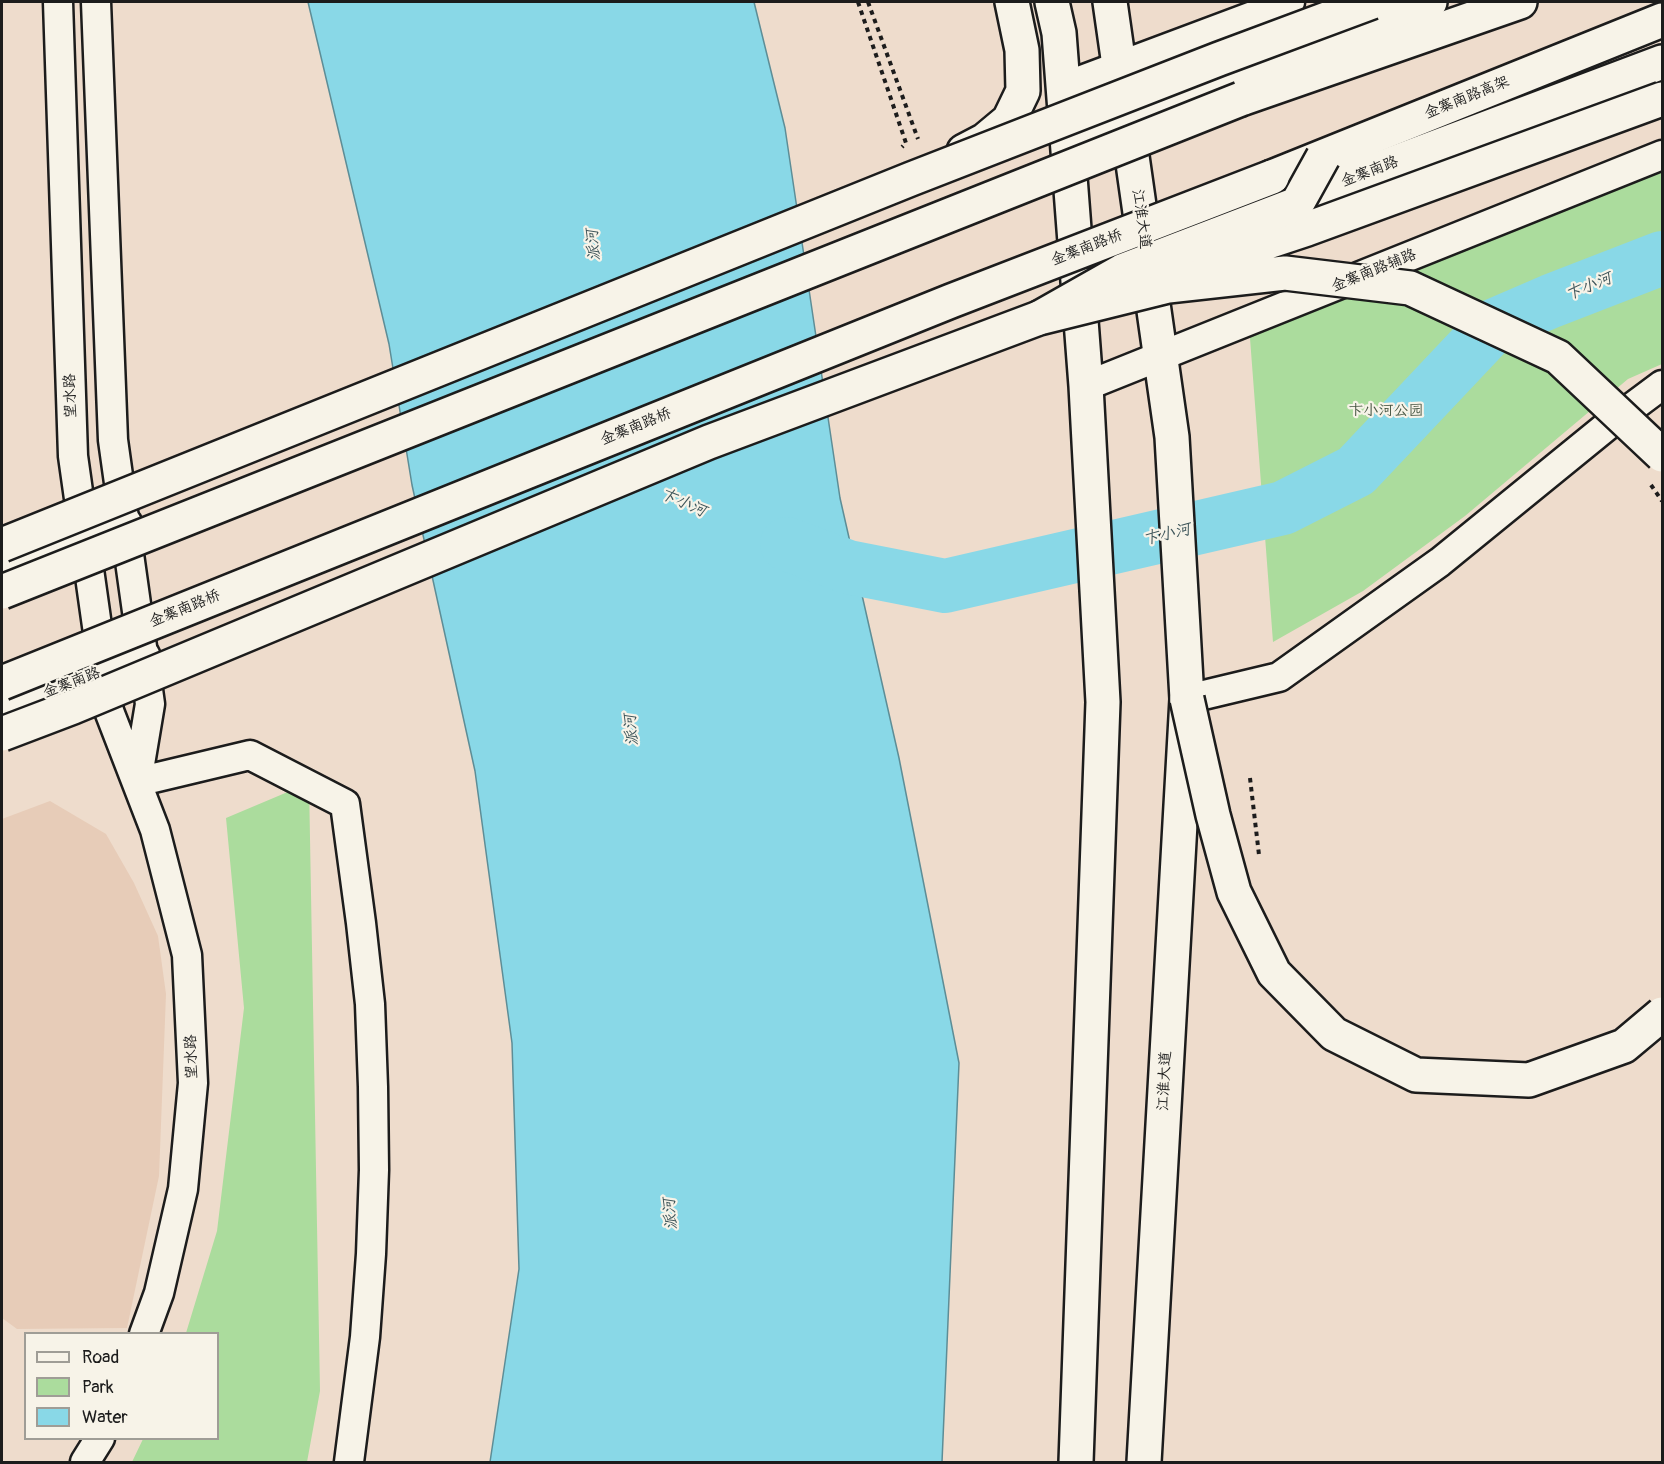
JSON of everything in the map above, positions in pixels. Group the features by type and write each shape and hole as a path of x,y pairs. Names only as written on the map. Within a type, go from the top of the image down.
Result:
{"main road":[{"path":"906,164 985,140 1009,120 1023,91 1022,50 1012,2"},
{"path":"1052,2 1059,33 1086,386 1103,702 1076,1462"},
{"name":"江淮大道","path":"1110,2 1172,437 1187,699 1144,1462"},
{"path":"2,545 906,164 1219,59 1372,2"},
{"path":"1067,136 1430,2"},
{"path":"2,592 1241,99 1520,2"},
{"name":"金寨南路高架","path":"1272,177 1662,20"},
{"name":"金寨南路","path":"1078,282 1662,62"},
{"path":"2,735 84,703 709,442 1039,318 1307,229 1662,99"},
{"path":"1039,318 1122,271 1297,204 1323,157"},
{"name":"金寨南路桥","path":"2,683 940,305 1272,177"},
{"path":"1039,318 1168,286 1286,273 1410,288 1558,357 1653,466"},
{"path":"2,572 125,524"},
{"name":"金寨南路","path":"2,710 143,656"},
{"path":"1187,699 1234,892 1274,974 1334,1034 1416,1075 1529,1080 1624,1046 1662,1014"}],"street":[{"name":"望水路","path":"58,2 73,456 84,540 109,711 155,830 187,955 193,1083 183,1189 159,1293 145,1332"},
{"path":"96,2 113,440 150,704 137,782 250,755 345,804 370,1004 373,1111 373,1182 367,1313 349,1462"},
{"path":"1063,87 1290,2"},
{"name":"金寨南路辅路","path":"1086,386 1662,155"},
{"path":"1187,699 1279,677 1440,562 1607,426 1662,385"},
{"path":"85,1462 99,1440"}],"path":[{"path":"858,2 906,143 906,164"},
{"path":"868,2 918,139"},
{"path":"1653,466 1662,501"},
{"path":"1250,778 1261,865"}],"shaded area":[{"path":"50,801 106,834 134,883 158,936 166,994 159,1176 127,1328 17,1329 2,1318 2,819"}],"green space":[{"name":"卞小河公园","path":"1662,162 1662,364 1628,379 1465,516 1363,591 1273,642 1249,325"},
{"path":"309,783 320,1391 307,1462 132,1462 143,1440 219,1440 219,1332 186,1332 217,1231 244,1008 226,818"}],"water":[{"name":"派河","path":"308,2 754,2 785,128 840,498 899,758 959,1063 942,1462 490,1462 519,1269 512,1043 475,771 412,485 389,344"}],"waterway":[{"name":"卞小河","path":"787,544 848,567 945,586 1283,508 1356,471 1493,326 1662,258"}]}
